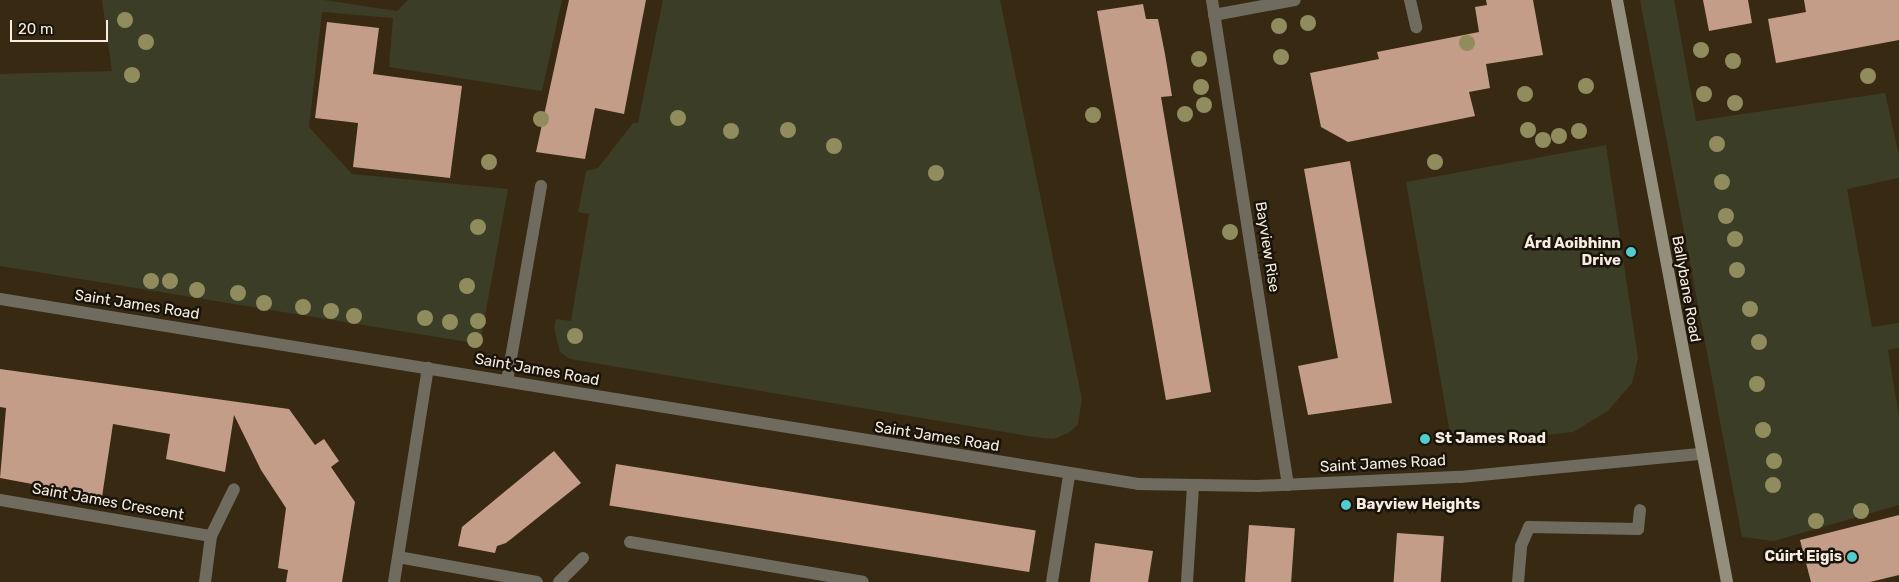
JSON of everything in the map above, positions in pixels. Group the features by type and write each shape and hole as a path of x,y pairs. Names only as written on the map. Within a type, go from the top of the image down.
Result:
{"main road":[{"name":"Ballybane Road","path":"1617,0 1699,454 1727,582"}],"street":[{"name":"Bayview Rise","path":"1212,0 1288,485"},
{"path":"1214,15 1295,0"},
{"path":"1410,0 1416,27"},
{"path":"507,382 541,186"},
{"name":"Saint James Road","path":"0,299 428,368 1069,476 1194,487 1288,485 1537,472 1699,454"},
{"path":"394,582 428,368"},
{"path":"1052,582 1069,476"},
{"path":"1187,582 1194,487"},
{"path":"205,582 211,536 234,488"},
{"name":"Saint James Crescent","path":"0,500 211,536"},
{"path":"1518,582 1521,546 1529,527 1638,529 1640,510"},
{"path":"630,542 863,582"},
{"path":"398,557 537,582"},
{"path":"559,582 583,558"}],"green space":[{"path":"102,0 324,0 397,11 408,0 562,0 542,91 389,67 393,18 322,12 309,127 352,174 508,189 480,344 0,266 0,74 112,71"},
{"path":"663,0 1000,0 1082,399 1078,424 1070,432 1054,439 1034,437 570,359 560,352 554,328 556,319 571,321 589,214 578,212 586,171 598,168 633,123 638,123"},
{"path":"1640,0 1674,0 1696,121 1885,93 1899,156 1899,178 1847,189 1872,327 1899,323 1899,348 1888,350 1899,417 1899,505 1774,541 1742,537"},
{"path":"1606,145 1638,358 1632,383 1608,411 1573,432 1452,445 1406,182"}],"building":[{"path":"569,0 646,0 624,114 595,108 585,159 536,152"},
{"path":"1486,0 1533,0 1543,55 1486,64 1490,88 1469,92 1475,116 1348,142 1321,127 1310,73 1379,59 1377,52 1479,32 1475,7 1487,5"},
{"path":"1703,0 1748,0 1752,23 1709,31"},
{"path":"1804,0 1899,0 1899,40 1776,63 1768,19 1806,12"},
{"path":"1143,4 1146,19 1158,19 1165,54 1172,96 1161,97 1211,392 1166,400 1097,11"},
{"path":"327,22 379,28 373,74 462,86 450,178 353,167 358,123 315,118"},
{"path":"1350,161 1392,403 1308,415 1298,366 1338,358 1304,169"},
{"path":"0,369 289,409 315,445 324,439 339,461 331,467 355,502 342,582 286,582 288,570 278,568 286,508 261,470 234,415 225,472 166,459 170,434 113,424 102,497 0,478 6,408 0,407"},
{"path":"554,451 581,483 506,543 497,546 495,553 458,546 462,527"},
{"path":"616,464 1036,530 1029,572 609,505"},
{"name":"Cúirt Eigis","path":"1899,515 1899,575 1870,582 1811,582 1800,540"},
{"path":"1249,525 1295,528 1291,582 1245,582"},
{"path":"1397,533 1444,536 1441,582 1394,582"},
{"path":"1095,543 1153,551 1148,582 1090,582"}],"place":[{"name":"Árd Aoibhinn Drive","path":"1631,252"},
{"name":"St James Road","path":"1425,439"},
{"name":"Bayview Heights","path":"1346,505"},
{"name":"Cúirt Eigis","path":"1852,557"}]}
